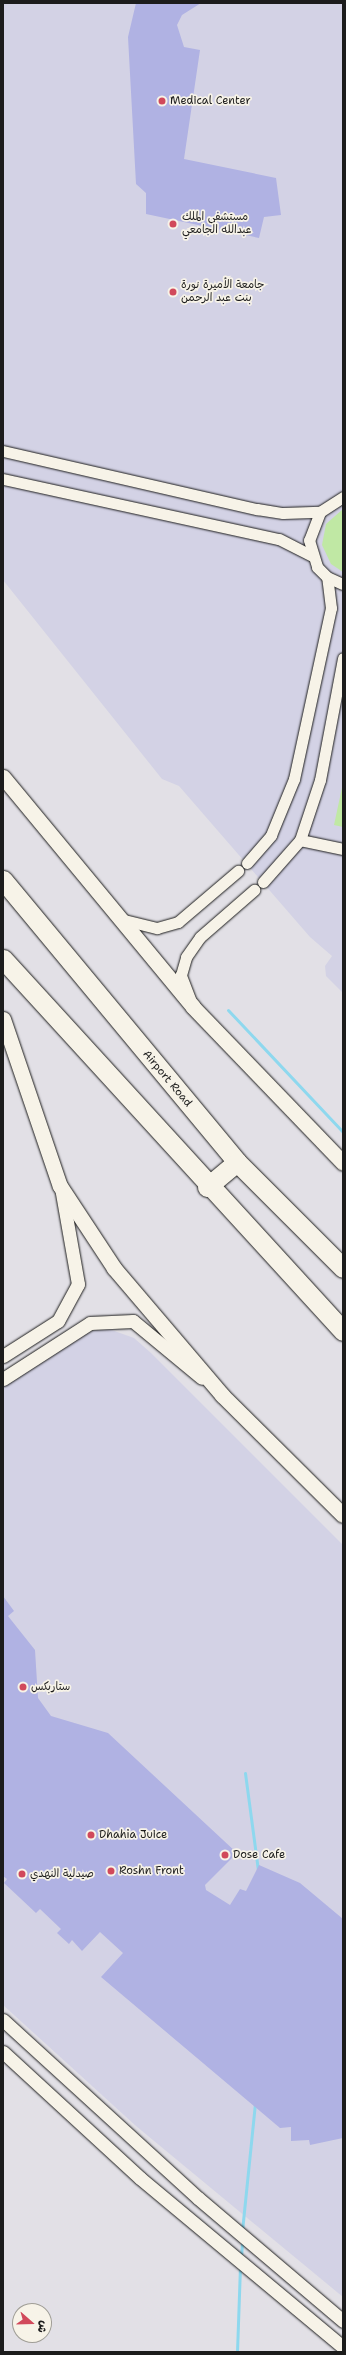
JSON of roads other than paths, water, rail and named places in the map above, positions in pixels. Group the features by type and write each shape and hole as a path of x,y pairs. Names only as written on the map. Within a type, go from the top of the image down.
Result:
{"highway":[{"name":"Airport Road","path":"3,880 237,1162 343,1268"},
{"path":"3,959 208,1187 343,1331"},
{"path":"208,1187 237,1162"}],"main road":[{"path":"3,777 193,1007 343,1163"},
{"path":"3,1019 60,1186 114,1268 222,1395 343,1516"}],"street":[{"path":"3,451 257,509 283,513 320,512 343,497"},
{"path":"3,479 279,538 311,555 326,577 331,608 294,779 271,835 247,863"},
{"path":"311,555 311,532 320,512"},
{"path":"326,577 343,584"},
{"path":"263,882 300,840 320,780 343,658"},
{"path":"300,840 343,849"},
{"path":"120,920 157,928 178,922 238,871"},
{"path":"193,1007 181,975 186,957 200,937 254,890"},
{"path":"3,1356 58,1321 78,1284 60,1186"},
{"path":"3,1379 90,1323 133,1321 222,1395"},
{"path":"3,2020 192,2192 343,2321"},
{"path":"3,2052 140,2178 343,2347"}],"waterway":[{"path":"228,1010 343,1132"},
{"path":"245,1773 258,1870"},
{"path":"242,2231 255,2103"},
{"path":"241,2257 242,2241"},
{"path":"237,2352 240,2267"}],"place":[{"name":"Medical Center","path":"162,101"},
{"name":"مستشفى الملك عبدالله الجامعي","path":"173,224"},
{"name":"جامعة الأميرة نورة بنت عبد الرحمن","path":"173,292"},
{"name":"ستاربكس","path":"23,1687"},
{"name":"Dhahia Juice","path":"91,1835"},
{"name":"Dose Cafe","path":"225,1855"},
{"name":"Roshn Front","path":"111,1871"},
{"name":"صيدلية النهدي","path":"22,1874"}]}
